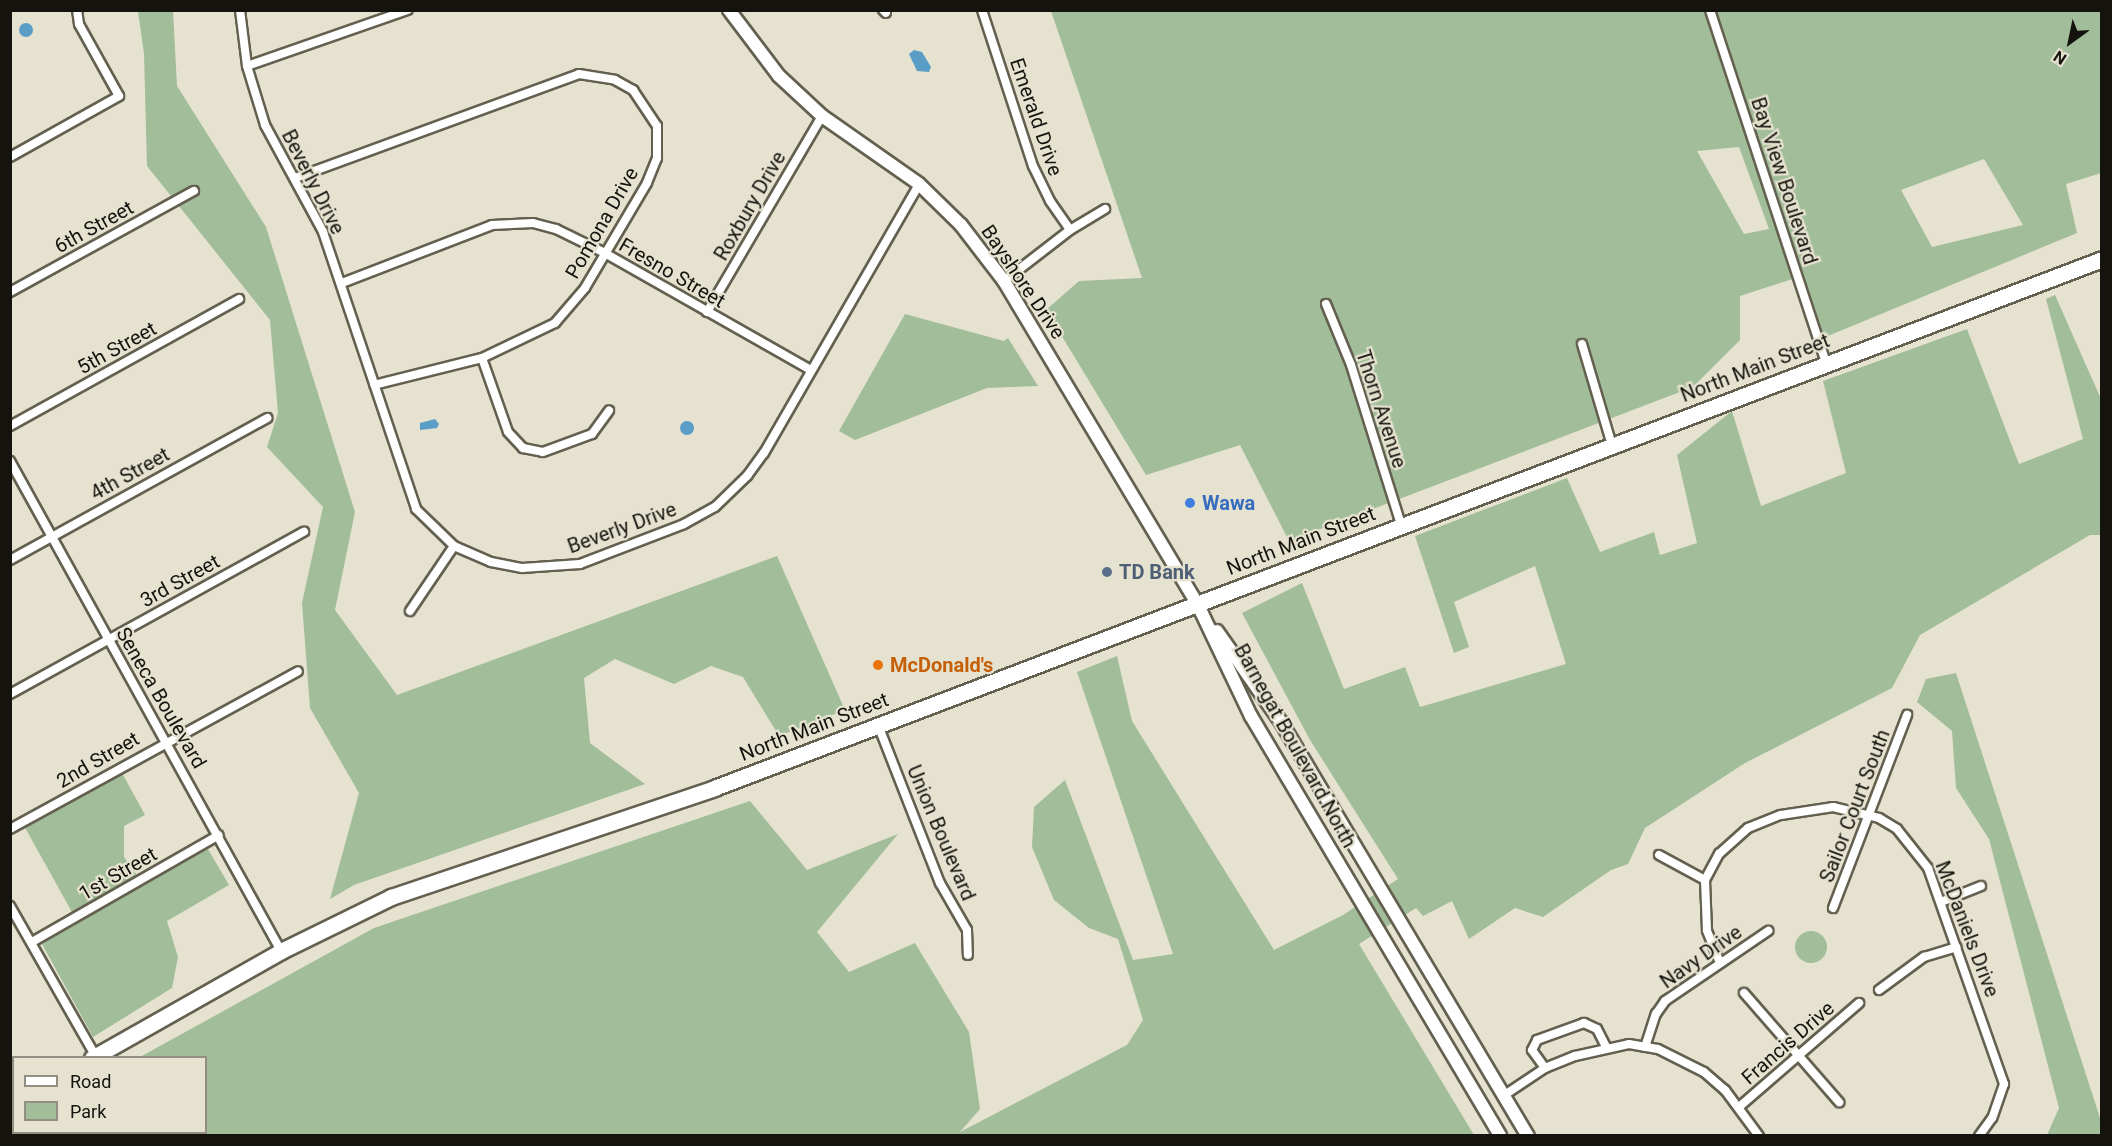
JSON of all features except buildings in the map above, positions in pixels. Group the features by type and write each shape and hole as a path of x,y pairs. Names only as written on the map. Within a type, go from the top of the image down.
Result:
{"highway":[{"name":"North Main Street","path":"94,1056 281,951 407,891 714,788 2102,259"}],"street":[{"path":"10,157 119,96 79,24 77,10"},
{"name":"Beverly Drive","path":"240,10 247,66 265,125 323,231 416,510 454,546 491,562 522,568 556,568 580,564 684,524 715,507 747,476 764,453 809,369 919,184"},
{"path":"247,66 408,10"},
{"name":"Bayshore Drive","path":"729,10 779,76 822,116 919,184 961,225 1004,281 1197,603"},
{"name":"Emerald Drive","path":"982,10 1033,166 1050,201 1070,230"},
{"name":"Bay View Boulevard","path":"1710,10 1826,363"},
{"name":"Pomona Drive","path":"295,178 579,74 607,78 639,96 657,126 659,147 647,183 603,252 585,288 555,323 482,358 374,385"},
{"name":"Roxbury Drive","path":"707,312 822,116"},
{"name":"6th Street","path":"10,291 194,190"},
{"path":"1004,281 1070,230 1106,209"},
{"name":"Fresno Street","path":"342,283 492,225 513,222 556,230 603,252 809,369"},
{"name":"5th Street","path":"10,426 239,299"},
{"name":"Thorn Avenue","path":"1326,304 1351,365 1401,525"},
{"path":"1582,344 1612,445"},
{"path":"482,358 507,432 523,448 543,453 592,434 609,411"},
{"name":"4th Street","path":"10,560 267,418"},
{"name":"Seneca Boulevard","path":"10,461 219,835 281,951"},
{"name":"3rd Street","path":"10,694 304,532"},
{"path":"410,611 454,546"},
{"name":"Barnegat Boulevard North","path":"1197,603 1281,722 1528,1136"},
{"name":"Barnegat Boulevard North","path":"1197,603 1251,716 1500,1136"},
{"name":"2nd Street","path":"10,829 166,740 298,671"},
{"name":"Sailor Court South","path":"1833,908 1907,716"},
{"name":"Union Boulevard","path":"878,725 940,883 967,930 968,955"},
{"name":"McDaniels Drive","path":"1705,880 1719,854 1748,828 1810,809 1833,807 1870,815 1897,829 1914,845 1928,868 2004,1084 1992,1118 1979,1136"},
{"name":"1st Street","path":"32,942 219,835"},
{"path":"1659,855 1705,880 1707,930 1720,963"},
{"path":"1941,902 1981,886"},
{"path":"10,906 14,922 32,942 94,1056"},
{"name":"Navy Drive","path":"1645,1047 1656,1014 1665,1001 1768,931"},
{"path":"1879,990 1924,957 1957,947"},
{"path":"1744,993 1839,1102"},
{"name":"Francis Drive","path":"1739,1107 1859,1004"},
{"path":"1545,1068 1532,1050 1538,1040 1584,1023 1597,1029 1606,1047"},
{"path":"1503,1096 1545,1068 1606,1047 1658,1049 1704,1072 1739,1107 1759,1136"}],"green space":[{"path":"138,11 173,11 177,86 266,227 355,512 335,610 397,695 777,556 845,710 779,736 743,677 711,666 674,684 615,659 584,678 590,743 645,784 354,885 330,899 359,793 310,708 302,603 323,507 267,447 278,413 270,320 147,166 144,54"},
{"path":"1051,11 2101,11 2101,173 2066,184 2077,233 1823,338 1799,277 1740,296 1740,340 1693,387 1289,541 1240,445 1146,475 1046,310 1079,281 1142,278","holes":["1739,147 1769,229 1744,234 1697,151","1984,159 2023,225 1932,247 1901,190"]},
{"path":"2055,295 2101,399 2101,535 2090,535 1920,635 1892,688 1745,763 1645,828 1628,864 1611,870 1543,917 1515,908 1469,939 1452,901 1423,916 1416,908 1359,944 1474,1135 51,1136 207,1134 207,1056 142,1056 374,928 750,801 807,870 898,834 817,932 849,972 915,943 969,1032 980,1109 960,1132 1127,1045 1143,1020 1118,939 1089,928 1054,900 1032,847 1034,807 1065,780 1133,960 1173,954 1077,672 1117,656 1132,721 1274,950 1343,915 1398,879 1310,740 1242,613 1302,583 1344,689 1405,667 1420,707 1566,664 1535,566 1454,602 1469,647 1454,653 1415,536 1567,478 1600,552 1654,532 1660,555 1697,543 1677,455 1732,411 1761,506 1846,473 1823,381 1967,329 2019,464 2083,439 2046,299"},
{"path":"905,314 1004,341 1008,338 1038,386 987,388 855,440 839,431"},
{"path":"1956,673 2101,1121 2101,1135 2047,1135 2059,1108 1989,839 1956,788 1952,731 1917,702 1926,679"},
{"path":"122,773 145,815 124,826 124,857 143,884 208,849 229,885 167,921 178,957 172,988 93,1037 42,944 78,923 23,824"},
{"path":"1811,931 1822,936 1827,947 1822,958 1811,963 1800,958 1795,947 1800,936"}],"water":[{"path":"26,23 31,25 33,30 31,35 26,37 21,35 19,30 21,25"},
{"path":"914,50 922,52 931,67 929,72 917,71 909,54"},
{"path":"435,419 439,424 437,428 420,430 420,423"},
{"path":"684,421 690,421 694,428 690,435 684,435 680,431 680,425"}],"place":[{"name":"Wawa","path":"1190,503"},
{"name":"TD Bank","path":"1107,572"},
{"name":"McDonald's","path":"878,665"}]}
